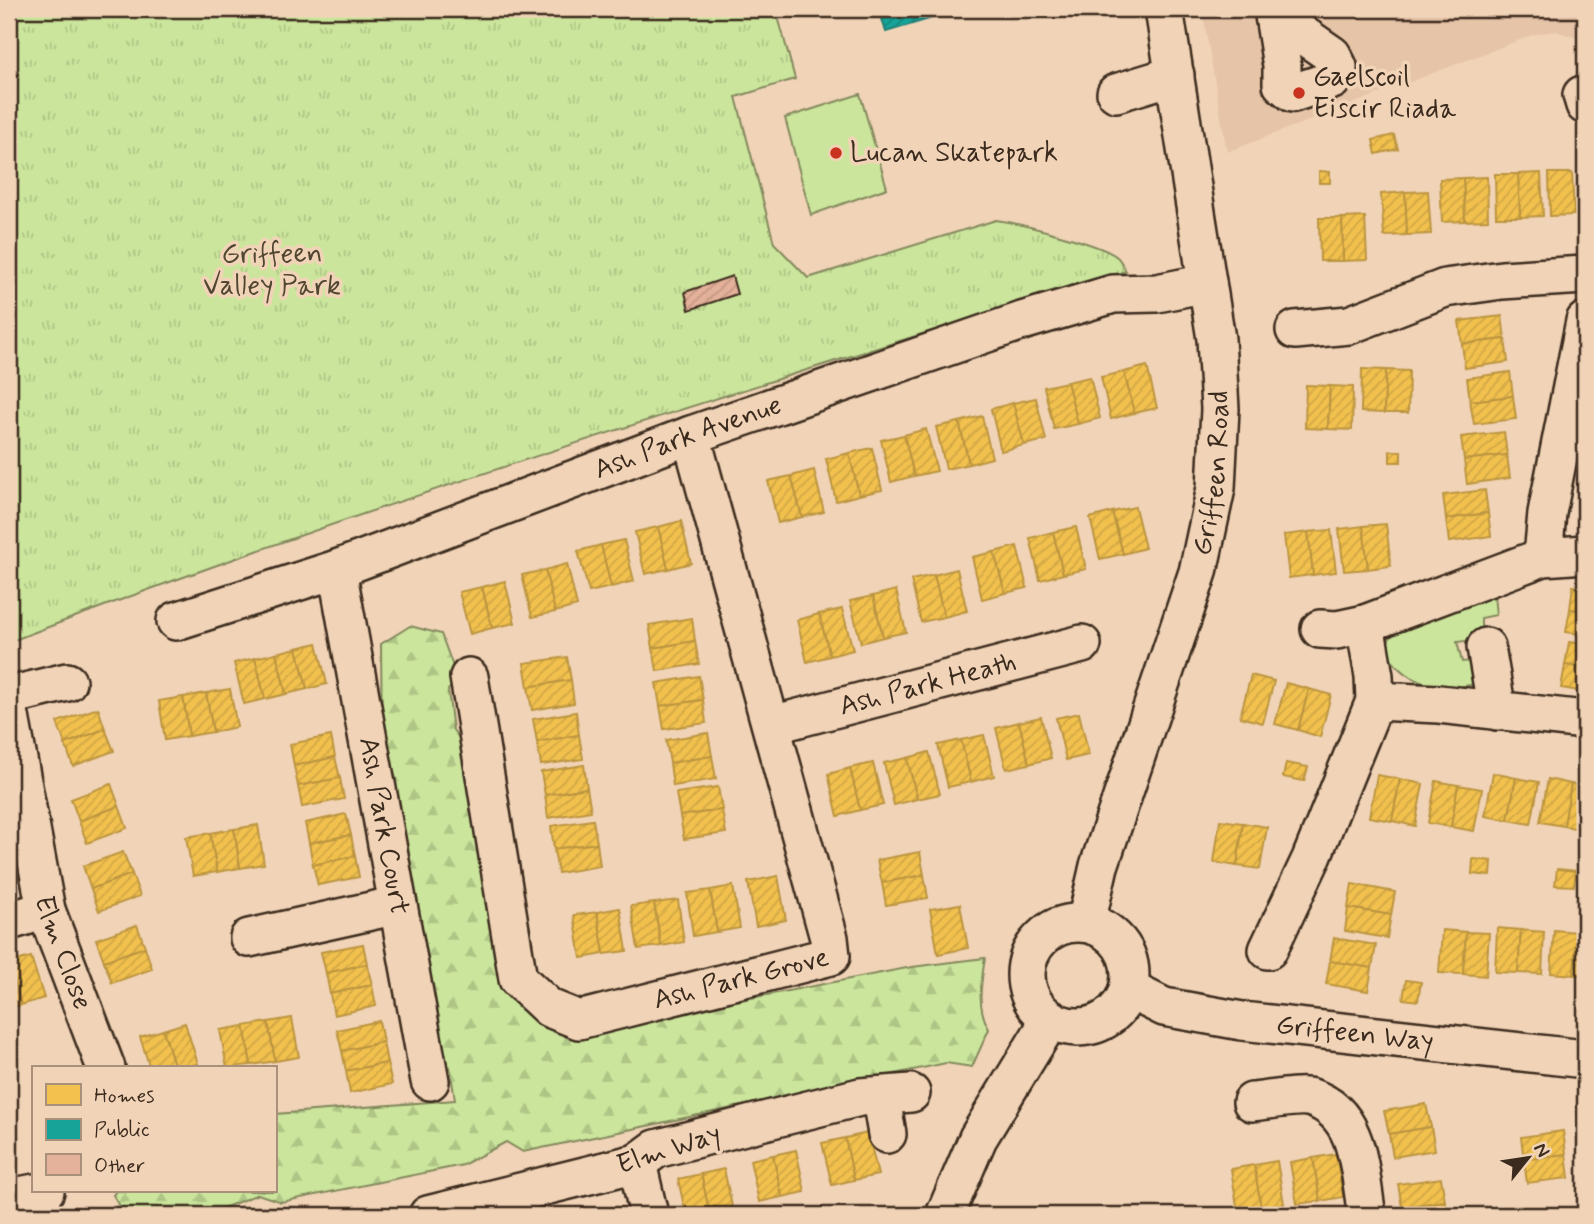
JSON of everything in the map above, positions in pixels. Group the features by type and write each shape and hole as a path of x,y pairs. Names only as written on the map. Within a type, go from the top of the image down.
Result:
{"street":[{"name":"Griffeen Road","path":"1086,923 1099,866 1198,572 1216,488 1220,409 1216,339 1164,9"},
{"path":"1116,93 1175,75"},
{"path":"1295,331 1349,325 1445,288 1502,279 1585,275"},
{"name":"Ash Park Avenue","path":"176,621 337,569 691,435 1022,321 1113,294 1157,293 1207,283"},
{"path":"1543,557 1547,513 1585,320"},
{"name":"Ash Park Grove","path":"469,677 518,979 549,1008 579,1020 831,956 829,938 772,725 691,435"},
{"path":"1320,629 1337,630 1365,624 1543,557 1585,554"},
{"name":"Ash Park Court","path":"337,569 430,1082"},
{"path":"1268,950 1311,859 1375,701 1374,676 1365,624"},
{"name":"Ash Park Heath","path":"772,725 1082,644"},
{"path":"1486,647 1497,711"},
{"path":"9,696 67,682"},
{"path":"1375,701 1585,720"},
{"name":"Elm Close","path":"9,711 46,909 105,1066"},
{"path":"248,938 398,905"},
{"path":"9,921 46,909"},
{"path":"1070,923 1086,923 1104,929 1117,940 1126,955 1130,971 1128,989 1111,1015 1097,1023 1081,1027 1049,1020 1029,991 1026,973 1030,956 1039,940 1053,929 1070,923"},
{"name":"Griffeen Way","path":"1128,989 1164,1007 1242,1021 1585,1059"},
{"path":"945,1215 978,1138 1049,1020"},
{"name":"Elm Way","path":"428,1215 637,1163 656,1149 860,1097 896,1095 887,1134"},
{"path":"1252,1102 1311,1097 1334,1111 1352,1132 1367,1215"},
{"path":"637,1163 649,1215"},
{"path":"9,1198 40,1192"}],"shaded area":[{"name":"Gaelscoil Eiscir Riada","path":"1202,9 1585,9 1585,41 1556,31 1535,34 1227,152"}],"green space":[{"name":"Griffeen Valley Park","path":"9,9 776,9 795,79 736,97 774,243 808,278 996,220 1095,246 1117,257 1126,271 704,402 424,493 147,590 9,642"},
{"name":"Lucan Skatepark","path":"860,94 887,188 811,215 785,118"},
{"path":"1494,595 1496,615 1481,618 1481,633 1473,640 1457,642 1462,662 1473,661 1477,673 1471,685 1445,686 1421,682 1401,671 1386,650 1389,639 1402,625"},
{"path":"410,626 441,634 458,680 448,690 453,730 465,745 507,988 576,1032 912,967 985,958 981,1003 989,1029 972,1067 946,1063 523,1152 506,1142 463,1165 281,1202 258,1194 206,1215 126,1215 113,1195 115,1192 276,1192 276,1114 455,1100 450,1067 439,1056 382,735 381,644"}],"building: Homes":[{"path":"1394,135 1398,149 1376,154 1373,140"},
{"path":"1319,171 1330,172 1330,183 1319,183"},
{"path":"1541,173 1543,216 1520,217 1518,174"},
{"path":"1549,173 1572,173 1574,215 1550,216"},
{"path":"1495,174 1518,174 1520,217 1496,217"},
{"path":"1487,177 1488,220 1465,221 1463,178"},
{"path":"1463,178 1465,221 1442,222 1440,179"},
{"path":"1428,191 1431,234 1407,235 1405,192"},
{"path":"1405,192 1407,235 1384,236 1381,194"},
{"path":"1365,217 1367,260 1343,261 1342,218"},
{"path":"1319,218 1342,218 1343,261 1320,261"},
{"path":"1502,316 1505,339 1462,344 1459,321"},
{"path":"1505,339 1508,362 1465,368 1462,344"},
{"path":"1147,366 1157,408 1134,413 1124,372"},
{"path":"1362,369 1386,370 1384,413 1361,412"},
{"path":"1386,370 1409,371 1408,413 1384,413"},
{"path":"1124,372 1134,413 1111,419 1101,377"},
{"path":"1510,372 1513,396 1470,401 1467,378"},
{"path":"1090,377 1100,418 1078,424 1067,382"},
{"path":"1067,382 1078,424 1054,429 1044,387"},
{"path":"1306,385 1330,386 1328,429 1305,428"},
{"path":"1330,386 1353,387 1352,430 1328,429"},
{"path":"1513,396 1516,419 1474,424 1470,401"},
{"path":"1036,398 1046,440 1024,445 1013,403"},
{"path":"1013,403 1024,445 1001,451 991,409"},
{"path":"982,416 992,458 969,464 959,422"},
{"path":"959,422 969,464 946,469 936,427"},
{"path":"926,429 937,471 914,476 904,435"},
{"path":"1504,432 1507,455 1464,460 1461,437"},
{"path":"904,435 914,476 891,482 881,440"},
{"path":"872,448 882,490 859,495 849,453"},
{"path":"1390,451 1401,451 1401,462 1390,462"},
{"path":"849,453 859,495 836,501 826,459"},
{"path":"1507,455 1510,478 1467,484 1464,460"},
{"path":"814,470 824,512 802,517 791,476"},
{"path":"791,476 802,517 778,523 768,481"},
{"path":"1485,490 1488,513 1446,519 1443,495"},
{"path":"1135,507 1145,548 1123,554 1112,512"},
{"path":"1112,512 1123,554 1100,559 1090,518"},
{"path":"1488,513 1491,536 1449,542 1446,519"},
{"path":"681,521 691,563 668,569 658,527"},
{"path":"1386,524 1391,566 1368,569 1363,526"},
{"path":"1363,526 1368,569 1344,571 1339,529"},
{"path":"658,527 668,569 645,574 635,532"},
{"path":"1076,527 1086,569 1063,574 1053,532"},
{"path":"1331,530 1336,572 1313,575 1308,532"},
{"path":"1053,532 1063,574 1040,580 1030,538"},
{"path":"1308,532 1313,575 1289,578 1284,535"},
{"path":"624,540 634,581 611,587 601,545"},
{"path":"601,545 611,587 589,592 578,551"},
{"path":"1017,546 1027,588 1005,593 994,552"},
{"path":"994,552 1005,593 982,599 972,557"},
{"path":"567,564 577,606 555,612 545,570"},
{"path":"957,569 967,611 944,617 934,575"},
{"path":"545,570 555,612 532,617 522,575"},
{"path":"934,575 944,617 921,622 911,580"},
{"path":"505,581 515,623 492,628 482,587"},
{"path":"1573,586 1585,588 1585,611 1570,609"},
{"path":"482,587 492,628 470,634 459,592"},
{"path":"896,590 906,632 883,637 873,596"},
{"path":"873,596 883,637 861,643 850,601"},
{"path":"842,609 853,650 830,656 819,614"},
{"path":"1570,609 1585,611 1585,635 1566,632"},
{"path":"819,614 830,656 807,662 797,620"},
{"path":"692,618 695,641 653,648 649,625"},
{"path":"695,641 699,664 657,671 653,648"},
{"path":"1569,642 1585,644 1585,668 1565,665"},
{"path":"317,643 327,684 307,689 297,648"},
{"path":"297,648 307,689 286,694 276,653"},
{"path":"276,653 286,694 265,699 255,658"},
{"path":"567,657 571,680 528,687 524,663"},
{"path":"255,658 265,699 244,704 234,663"},
{"path":"1565,665 1585,668 1585,692 1561,688"},
{"path":"1251,675 1274,681 1263,723 1240,717"},
{"path":"699,676 703,700 660,706 656,683"},
{"path":"571,680 574,703 532,710 528,687"},
{"path":"1286,683 1309,689 1298,730 1275,724"},
{"path":"230,689 237,727 213,732 206,693"},
{"path":"1309,689 1331,695 1320,737 1298,730"},
{"path":"206,693 213,732 189,736 183,697"},
{"path":"183,697 189,736 165,740 159,701"},
{"path":"703,700 706,723 664,729 660,706"},
{"path":"98,708 105,729 65,744 57,722"},
{"path":"576,712 579,735 537,742 533,719"},
{"path":"1079,713 1089,755 1066,760 1056,718"},
{"path":"1041,717 1051,758 1029,764 1019,722"},
{"path":"1019,722 1029,764 1006,769 996,728"},
{"path":"105,729 114,751 73,766 65,744"},
{"path":"708,733 712,756 670,763 666,740"},
{"path":"579,735 583,759 541,765 537,742"},
{"path":"984,735 994,776 971,782 961,740"},
{"path":"331,736 335,757 294,766 290,744"},
{"path":"961,740 971,782 948,787 938,745"},
{"path":"929,752 940,794 917,799 907,758"},
{"path":"712,756 716,779 673,786 670,763"},
{"path":"335,757 340,778 298,786 294,766"},
{"path":"907,758 917,799 894,805 884,763"},
{"path":"873,763 883,805 860,810 850,768"},
{"path":"1286,763 1308,767 1304,781 1283,777"},
{"path":"584,765 587,788 545,795 541,772"},
{"path":"850,768 860,810 838,816 828,774"},
{"path":"1493,773 1516,778 1508,820 1485,816"},
{"path":"1377,775 1400,779 1392,821 1369,817"},
{"path":"340,778 344,799 302,807 298,786"},
{"path":"1516,778 1539,782 1531,824 1508,820"},
{"path":"1400,779 1423,784 1415,826 1392,821"},
{"path":"1548,779 1571,784 1564,826 1540,822"},
{"path":"1436,781 1458,785 1451,827 1428,823"},
{"path":"111,784 119,806 79,821 71,799"},
{"path":"1571,784 1585,786 1585,830 1564,826"},
{"path":"1458,785 1482,789 1474,831 1451,827"},
{"path":"718,787 722,810 680,816 676,793"},
{"path":"587,788 591,811 548,818 545,795"},
{"path":"119,806 127,828 87,843 79,821"},
{"path":"722,810 726,833 684,839 680,816"},
{"path":"346,814 351,835 309,843 305,823"},
{"path":"593,820 597,843 554,849 551,826"},
{"path":"1220,820 1243,823 1237,866 1214,862"},
{"path":"1243,823 1267,827 1260,869 1237,866"},
{"path":"258,825 264,864 240,868 234,829"},
{"path":"234,829 240,868 217,872 210,833"},
{"path":"210,833 217,872 193,876 186,837"},
{"path":"351,835 355,856 313,865 309,843"},
{"path":"597,843 600,866 558,873 554,849"},
{"path":"123,852 132,874 91,889 83,866"},
{"path":"920,852 924,875 882,883 877,860"},
{"path":"355,856 359,877 318,885 313,865"},
{"path":"1473,859 1492,861 1491,876 1472,874"},
{"path":"1557,869 1576,871 1574,886 1555,885"},
{"path":"132,874 140,896 99,911 91,889"},
{"path":"924,875 928,898 886,905 882,883"},
{"path":"778,876 786,920 756,926 748,882"},
{"path":"1352,884 1395,892 1391,915 1348,908"},
{"path":"733,886 740,928 717,932 710,890"},
{"path":"710,890 717,932 693,936 687,893"},
{"path":"678,900 684,942 661,946 654,903"},
{"path":"654,903 661,946 638,949 631,906"},
{"path":"960,904 968,948 938,954 930,909"},
{"path":"620,908 627,951 604,954 597,912"},
{"path":"1348,908 1391,915 1387,938 1345,931"},
{"path":"597,912 604,954 581,958 574,915"},
{"path":"137,925 145,947 104,961 96,939"},
{"path":"1497,928 1521,930 1518,973 1495,972"},
{"path":"1442,930 1466,932 1463,974 1439,973"},
{"path":"1521,930 1544,932 1542,974 1518,973"},
{"path":"1554,930 1577,932 1574,975 1551,973"},
{"path":"1466,932 1489,933 1486,976 1463,974"},
{"path":"1577,932 1585,932 1585,975 1574,975"},
{"path":"1334,938 1376,945 1372,968 1330,961"},
{"path":"363,944 367,964 326,973 321,952"},
{"path":"145,947 152,969 112,983 104,961"},
{"path":"31,957 44,998 21,1005 9,963"},
{"path":"1330,961 1372,968 1368,991 1326,984"},
{"path":"367,964 372,985 330,994 326,973"},
{"path":"9,965 21,1005 9,1008"},
{"path":"1406,980 1421,982 1418,1001 1403,999"},
{"path":"372,985 376,1006 334,1015 330,994"},
{"path":"292,1018 299,1057 275,1061 268,1022"},
{"path":"379,1021 383,1042 342,1051 337,1030"},
{"path":"268,1022 275,1061 251,1065 244,1026"},
{"path":"185,1023 198,1064 174,1066 163,1030"},
{"path":"244,1026 251,1065 227,1066 220,1030"},
{"path":"163,1030 174,1066 149,1066 140,1037"},
{"path":"383,1042 387,1063 346,1071 342,1051"},
{"path":"387,1063 392,1084 350,1093 346,1071"},
{"path":"1426,1104 1431,1127 1389,1134 1384,1111"},
{"path":"9,1105 19,1139 9,1142"},
{"path":"1431,1127 1435,1150 1393,1157 1389,1134"},
{"path":"1563,1131 1566,1154 1524,1160 1521,1137"},
{"path":"868,1133 878,1175 854,1180 845,1138"},
{"path":"845,1138 854,1180 832,1185 822,1143"},
{"path":"796,1150 805,1192 782,1197 773,1155"},
{"path":"1336,1154 1343,1197 1320,1201 1313,1158"},
{"path":"1566,1154 1569,1178 1527,1183 1524,1160"},
{"path":"773,1155 782,1197 759,1202 750,1160"},
{"path":"1313,1158 1320,1201 1297,1204 1290,1162"},
{"path":"1277,1161 1284,1204 1261,1208 1254,1165"},
{"path":"1254,1165 1261,1208 1238,1212 1231,1169"},
{"path":"724,1169 733,1211 710,1215 701,1174"},
{"path":"701,1174 710,1215 686,1215 678,1179"},
{"path":"1441,1178 1445,1201 1402,1207 1398,1184"},
{"path":"1445,1201 1447,1215 1404,1215 1402,1207"}],"building: Public":[{"path":"879,9 962,9 886,32"}],"building: Other":[{"path":"732,276 737,294 689,310 685,292"}],"place":[{"name":"Gaelscoil Eiscir Riada","path":"1299,93"},
{"name":"Lucan Skatepark","path":"836,153"}]}
